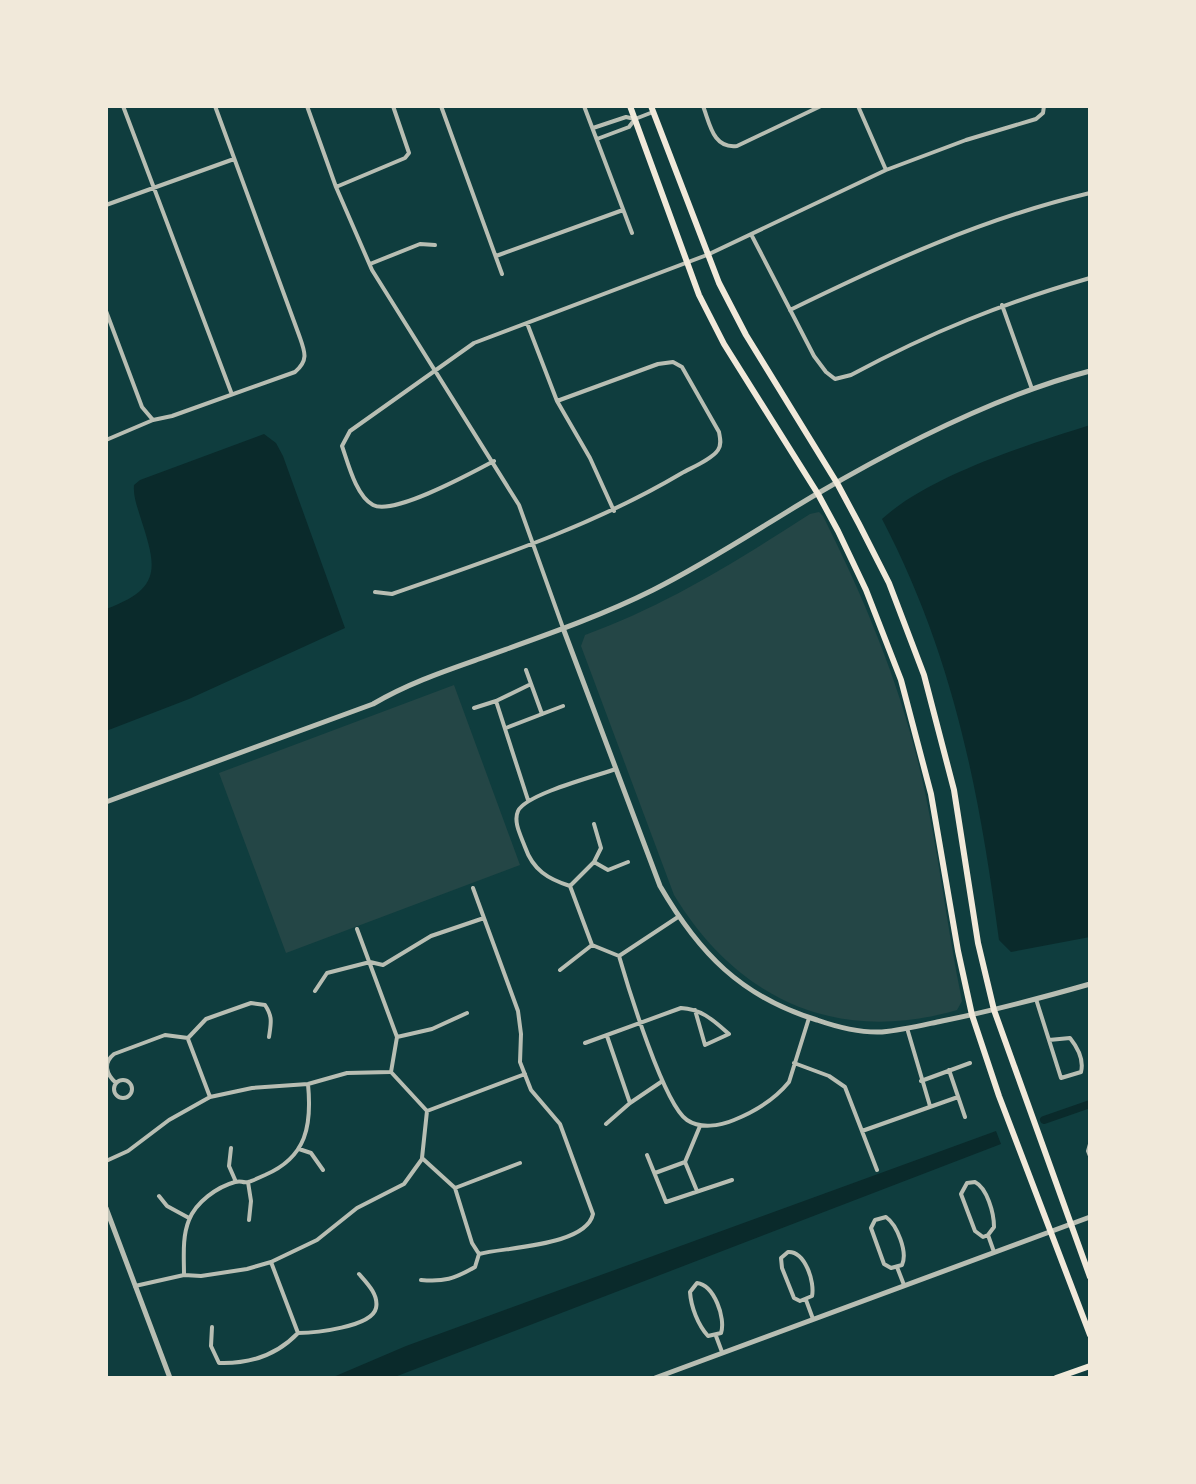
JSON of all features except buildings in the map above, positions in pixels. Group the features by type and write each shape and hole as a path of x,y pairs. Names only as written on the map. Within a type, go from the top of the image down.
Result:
{"main road":[{"path":"630,106 699,295 724,344 818,494 866,590 909,708 931,794 972,1015 999,1096 1090,1335"},
{"path":"652,109 707,255 746,335 837,483 889,583 928,690 954,790 978,943 994,1010 1090,1277"},
{"path":"1056,1378 1090,1366"}],"street":[{"path":"123,106 232,393"},
{"path":"106,440 153,420 295,372 304,365 306,356 215,106"},
{"path":"307,106 336,187 370,264 519,505 660,886 678,917 705,952 744,987 782,1009 837,1027 880,1032 994,1010 1090,984"},
{"path":"336,187 405,158 409,153 393,106"},
{"path":"442,106 502,274"},
{"path":"584,106 632,233"},
{"path":"703,106 716,138 724,146 737,146 821,106"},
{"path":"858,106 886,170"},
{"path":"494,461 443,488 389,507 373,505 357,484 342,446 350,431 474,343 707,255 886,170 966,140 1036,119 1043,113 1044,106"},
{"path":"597,139 629,127 635,119 652,109"},
{"path":"593,128 626,117 635,119"},
{"path":"106,205 234,159"},
{"path":"790,310 898,257 965,230 1090,193"},
{"path":"496,256 623,210"},
{"path":"752,235 814,356 835,379 851,375 931,334 1002,305 1090,278"},
{"path":"370,264 420,244 435,245"},
{"path":"1002,305 1032,390"},
{"path":"106,311 142,407 153,420"},
{"path":"527,323 557,401 590,458 614,511"},
{"path":"375,592 392,594 535,544 614,511 717,452 720,444 719,432 682,367 673,362 658,364 557,401"},
{"path":"106,802 373,704 420,680 563,628 654,590 837,483 952,423 1032,390 1090,371"},
{"path":"526,670 542,714"},
{"path":"474,708 531,684"},
{"path":"496,701 528,800"},
{"path":"506,729 563,706"},
{"path":"570,886 555,882 536,869 529,859 517,824 517,814 528,800 616,769"},
{"path":"570,886 594,862 601,848 594,824"},
{"path":"594,862 608,870 628,862"},
{"path":"570,886 592,945 619,956 662,1082 676,1110 688,1121 700,1126 724,1124 751,1113 783,1090 789,1082 809,1018"},
{"path":"473,888 518,1011 520,1062 531,1090 560,1124 593,1214 587,1227 562,1238 529,1247 479,1254"},
{"path":"619,956 678,917"},
{"path":"315,991 327,973 370,962 383,965 431,936 484,918"},
{"path":"357,929 397,1037 391,1072"},
{"path":"560,970 592,945"},
{"path":"1036,999 1061,1078 1081,1072 1083,1065 1070,1038 1049,1040"},
{"path":"188,1038 206,1019 251,1003 265,1005 270,1013 269,1037"},
{"path":"585,1043 681,1008 695,1010 706,1014 729,1034 705,1045 695,1010"},
{"path":"397,1037 432,1029 467,1013"},
{"path":"907,1028 931,1106"},
{"path":"116,1083 107,1068 108,1059 114,1054 165,1035 188,1038"},
{"path":"607,1036 630,1103"},
{"path":"188,1038 210,1097"},
{"path":"794,1063 829,1076 845,1087 877,1170"},
{"path":"921,1081 970,1063"},
{"path":"949,1070 965,1117"},
{"path":"106,1161 128,1151 169,1120 210,1097 252,1088 308,1084 347,1073 391,1072 427,1111 422,1158 404,1184 357,1208 317,1240 271,1262 247,1269 201,1276 184,1275 135,1286"},
{"path":"427,1111 526,1073"},
{"path":"121,1080 129,1083 132,1088 129,1096 118,1097 114,1092 116,1083 121,1080"},
{"path":"606,1124 662,1082"},
{"path":"184,1275 183,1245 189,1218 206,1197 236,1182 248,1182 281,1168 299,1149 311,1109 308,1084"},
{"path":"862,1131 958,1097"},
{"path":"697,1191 685,1162 700,1126"},
{"path":"1090,1144 1090,1156"},
{"path":"231,1148 229,1166 236,1182"},
{"path":"299,1149 311,1153 323,1170"},
{"path":"647,1155 666,1202 732,1180"},
{"path":"421,1280 442,1282 465,1273 475,1267 479,1254 472,1243 455,1188 422,1158"},
{"path":"655,1173 685,1162"},
{"path":"455,1188 520,1163"},
{"path":"972,1181 982,1186 994,1219 994,1227 988,1235 983,1237 975,1231 961,1194 964,1185 972,1181"},
{"path":"248,1182 251,1201 249,1220"},
{"path":"159,1196 167,1206 189,1218"},
{"path":"106,1208 170,1378"},
{"path":"886,1217 892,1222 904,1253 903,1263 897,1267 884,1264 872,1233 872,1223 878,1218 886,1217"},
{"path":"655,1378 1090,1217"},
{"path":"988,1235 994,1252"},
{"path":"788,1252 798,1253 805,1266 814,1291 806,1300 794,1298 782,1268 781,1258 788,1252"},
{"path":"271,1262 298,1333"},
{"path":"897,1267 904,1285"},
{"path":"212,1327 211,1346 219,1363 269,1354 285,1346 298,1333 342,1328 371,1317 376,1308 375,1295 359,1274"},
{"path":"697,1283 709,1288 723,1323 721,1333 716,1336 708,1336 702,1329 692,1303 690,1292 697,1283"},
{"path":"806,1300 813,1319"},
{"path":"716,1336 722,1353"}],"shaded area":[{"path":"1090,425 1090,937 1011,952 999,940 972,776 945,672 907,570 882,519 902,503 952,475"},
{"path":"264,434 276,443 283,456 345,628 189,699 106,731 106,609 138,593 151,573 150,549 134,485 140,480"},
{"path":"819,512 838,546 890,670 919,766 962,1001 957,1010 913,1019 871,1022 832,1017 794,1005 760,987 728,962 700,932 674,895 581,646 585,635 673,596 810,514"},
{"path":"454,685 520,865 286,953 219,773"},
{"path":"996,1131 1001,1144 392,1378 331,1378 406,1346"}],"waterway":[{"path":"1044,1120 1090,1104"}]}
